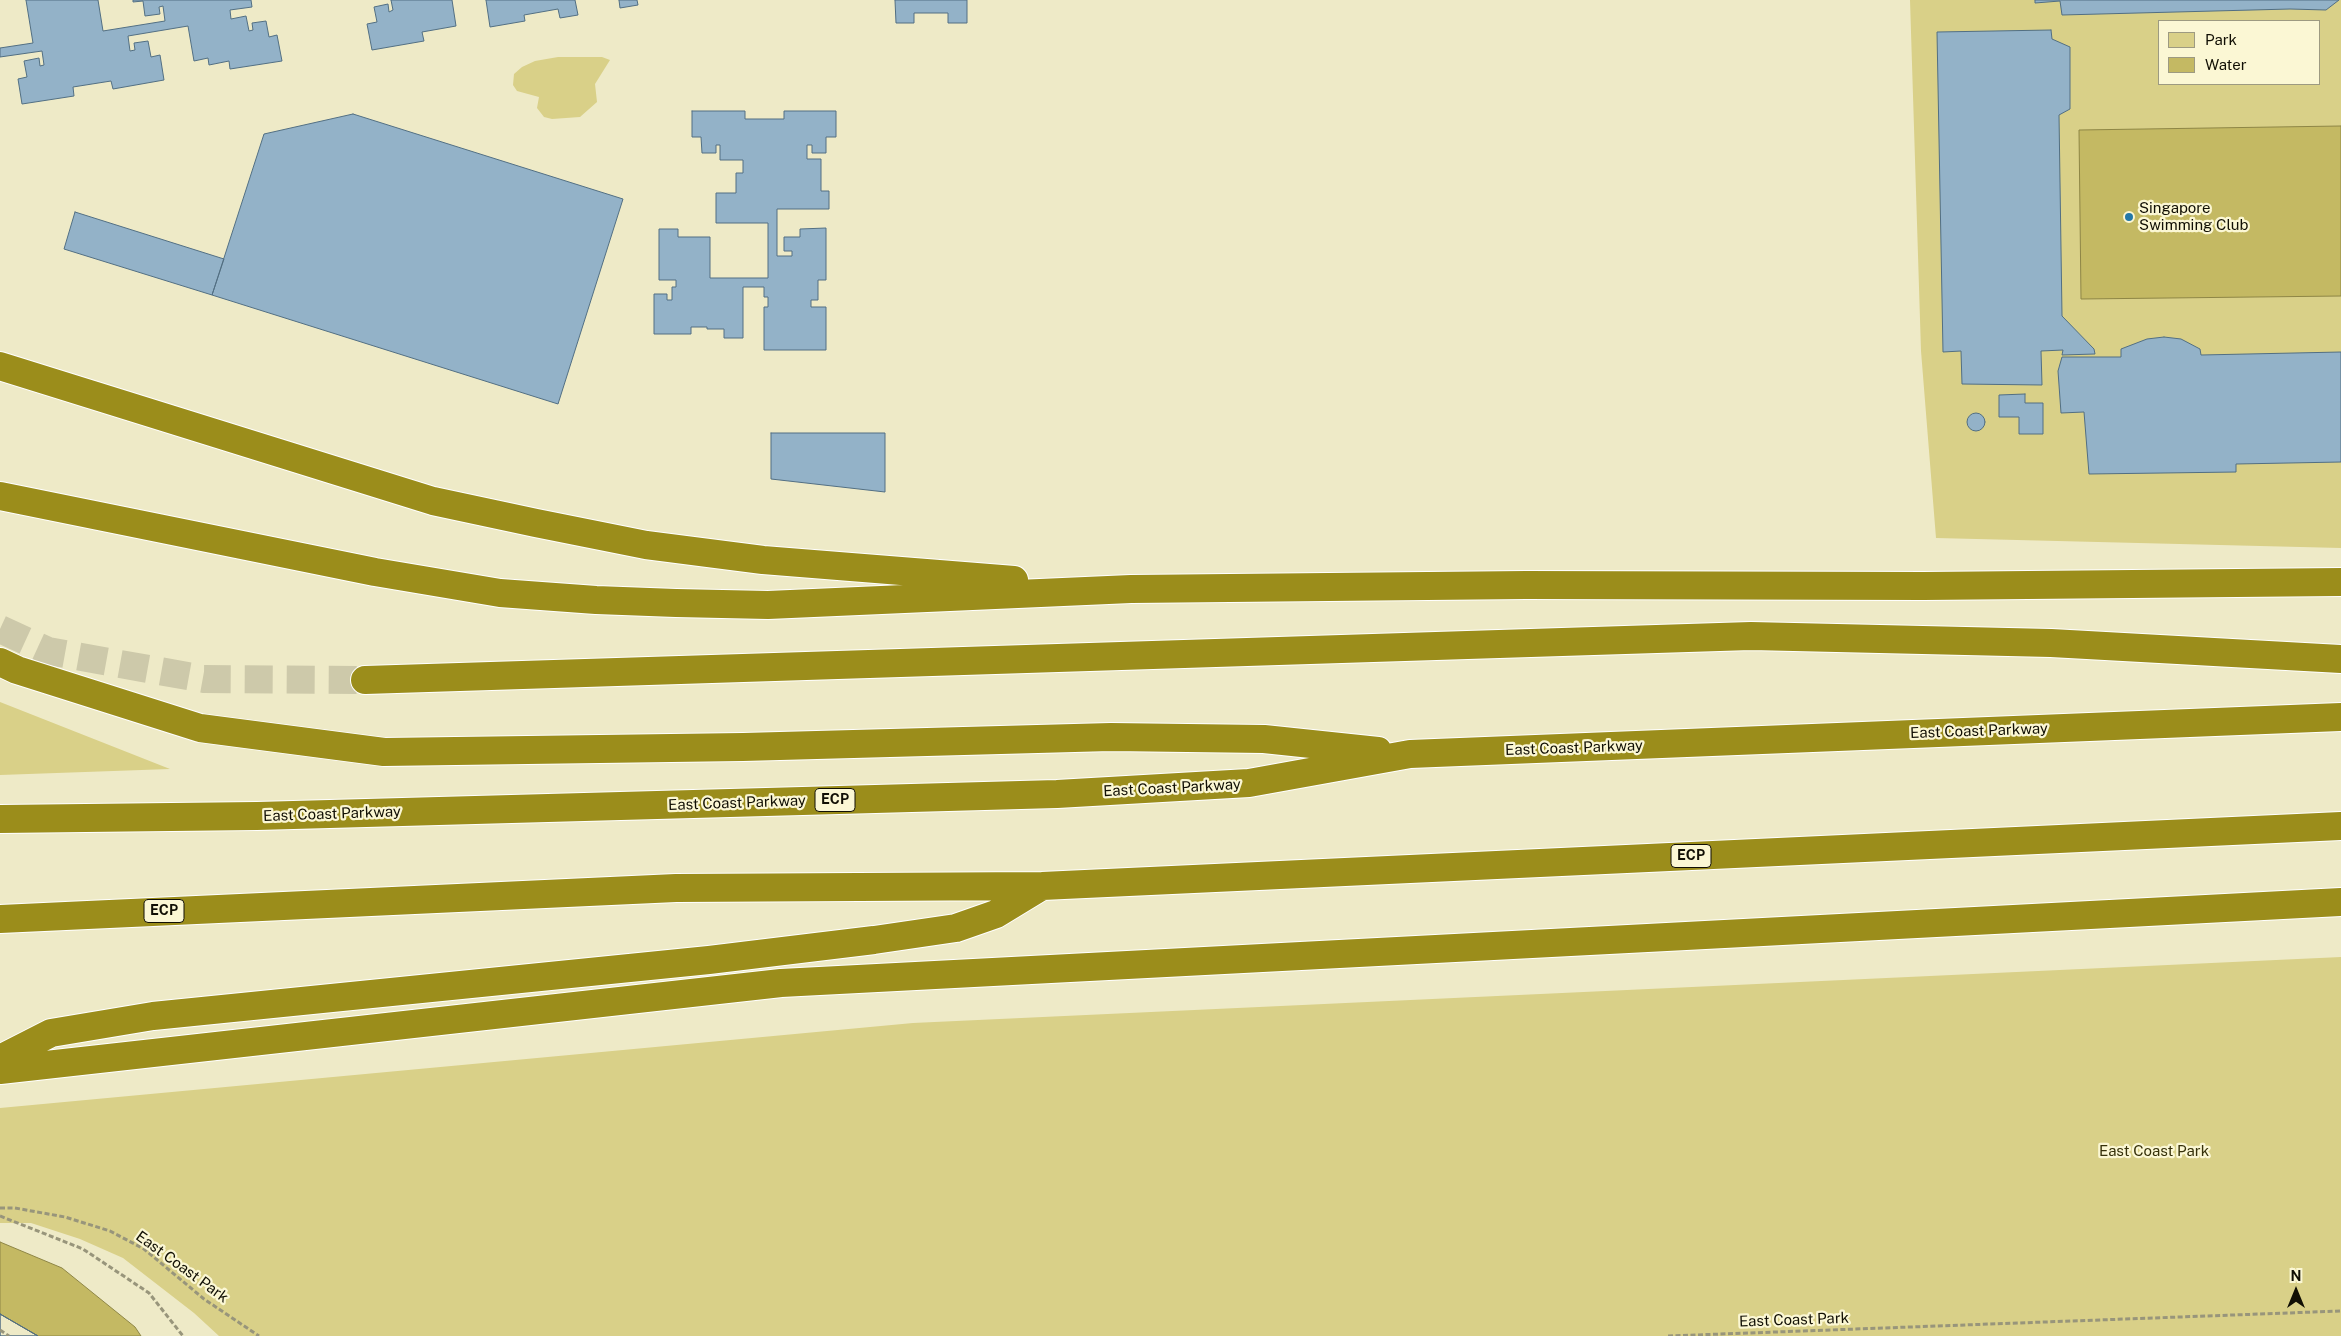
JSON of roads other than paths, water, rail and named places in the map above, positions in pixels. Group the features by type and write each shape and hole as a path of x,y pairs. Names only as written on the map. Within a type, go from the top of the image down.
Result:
{"highway":[{"path":"0,366 433,501 619,540 763,560 1131,589"},
{"path":"0,496 375,572 500,593 596,600 768,605 1131,589 1526,585 1924,586 2341,582"},
{"path":"365,680 1751,636 2051,643 2341,658"},
{"path":"0,662 16,670 200,728 384,752 743,747 1110,737 1264,739 1410,754"},
{"name":"East Coast Parkway","path":"0,819 257,816 1057,794 1249,784 1410,754 2341,718"},
{"name":"ECP","path":"0,919 676,888 1042,886 2341,826"},
{"path":"0,1059 51,1034 153,1016 709,960 956,928 996,914 1042,886"},
{"path":"0,1070 780,983 2341,902"}],"water":[{"path":"2341,126 2341,296 2081,299 2079,130"},
{"path":"0,1242 62,1268 135,1327 141,1336 38,1336 0,1314"}],"tunnel":[{"path":"0,629 48,651 204,679 365,680"}],"place":[{"name":"Singapore Swimming Club","path":"2129,217"}],"park label":[{"name":"East Coast Park","path":"2154,1151"}]}
